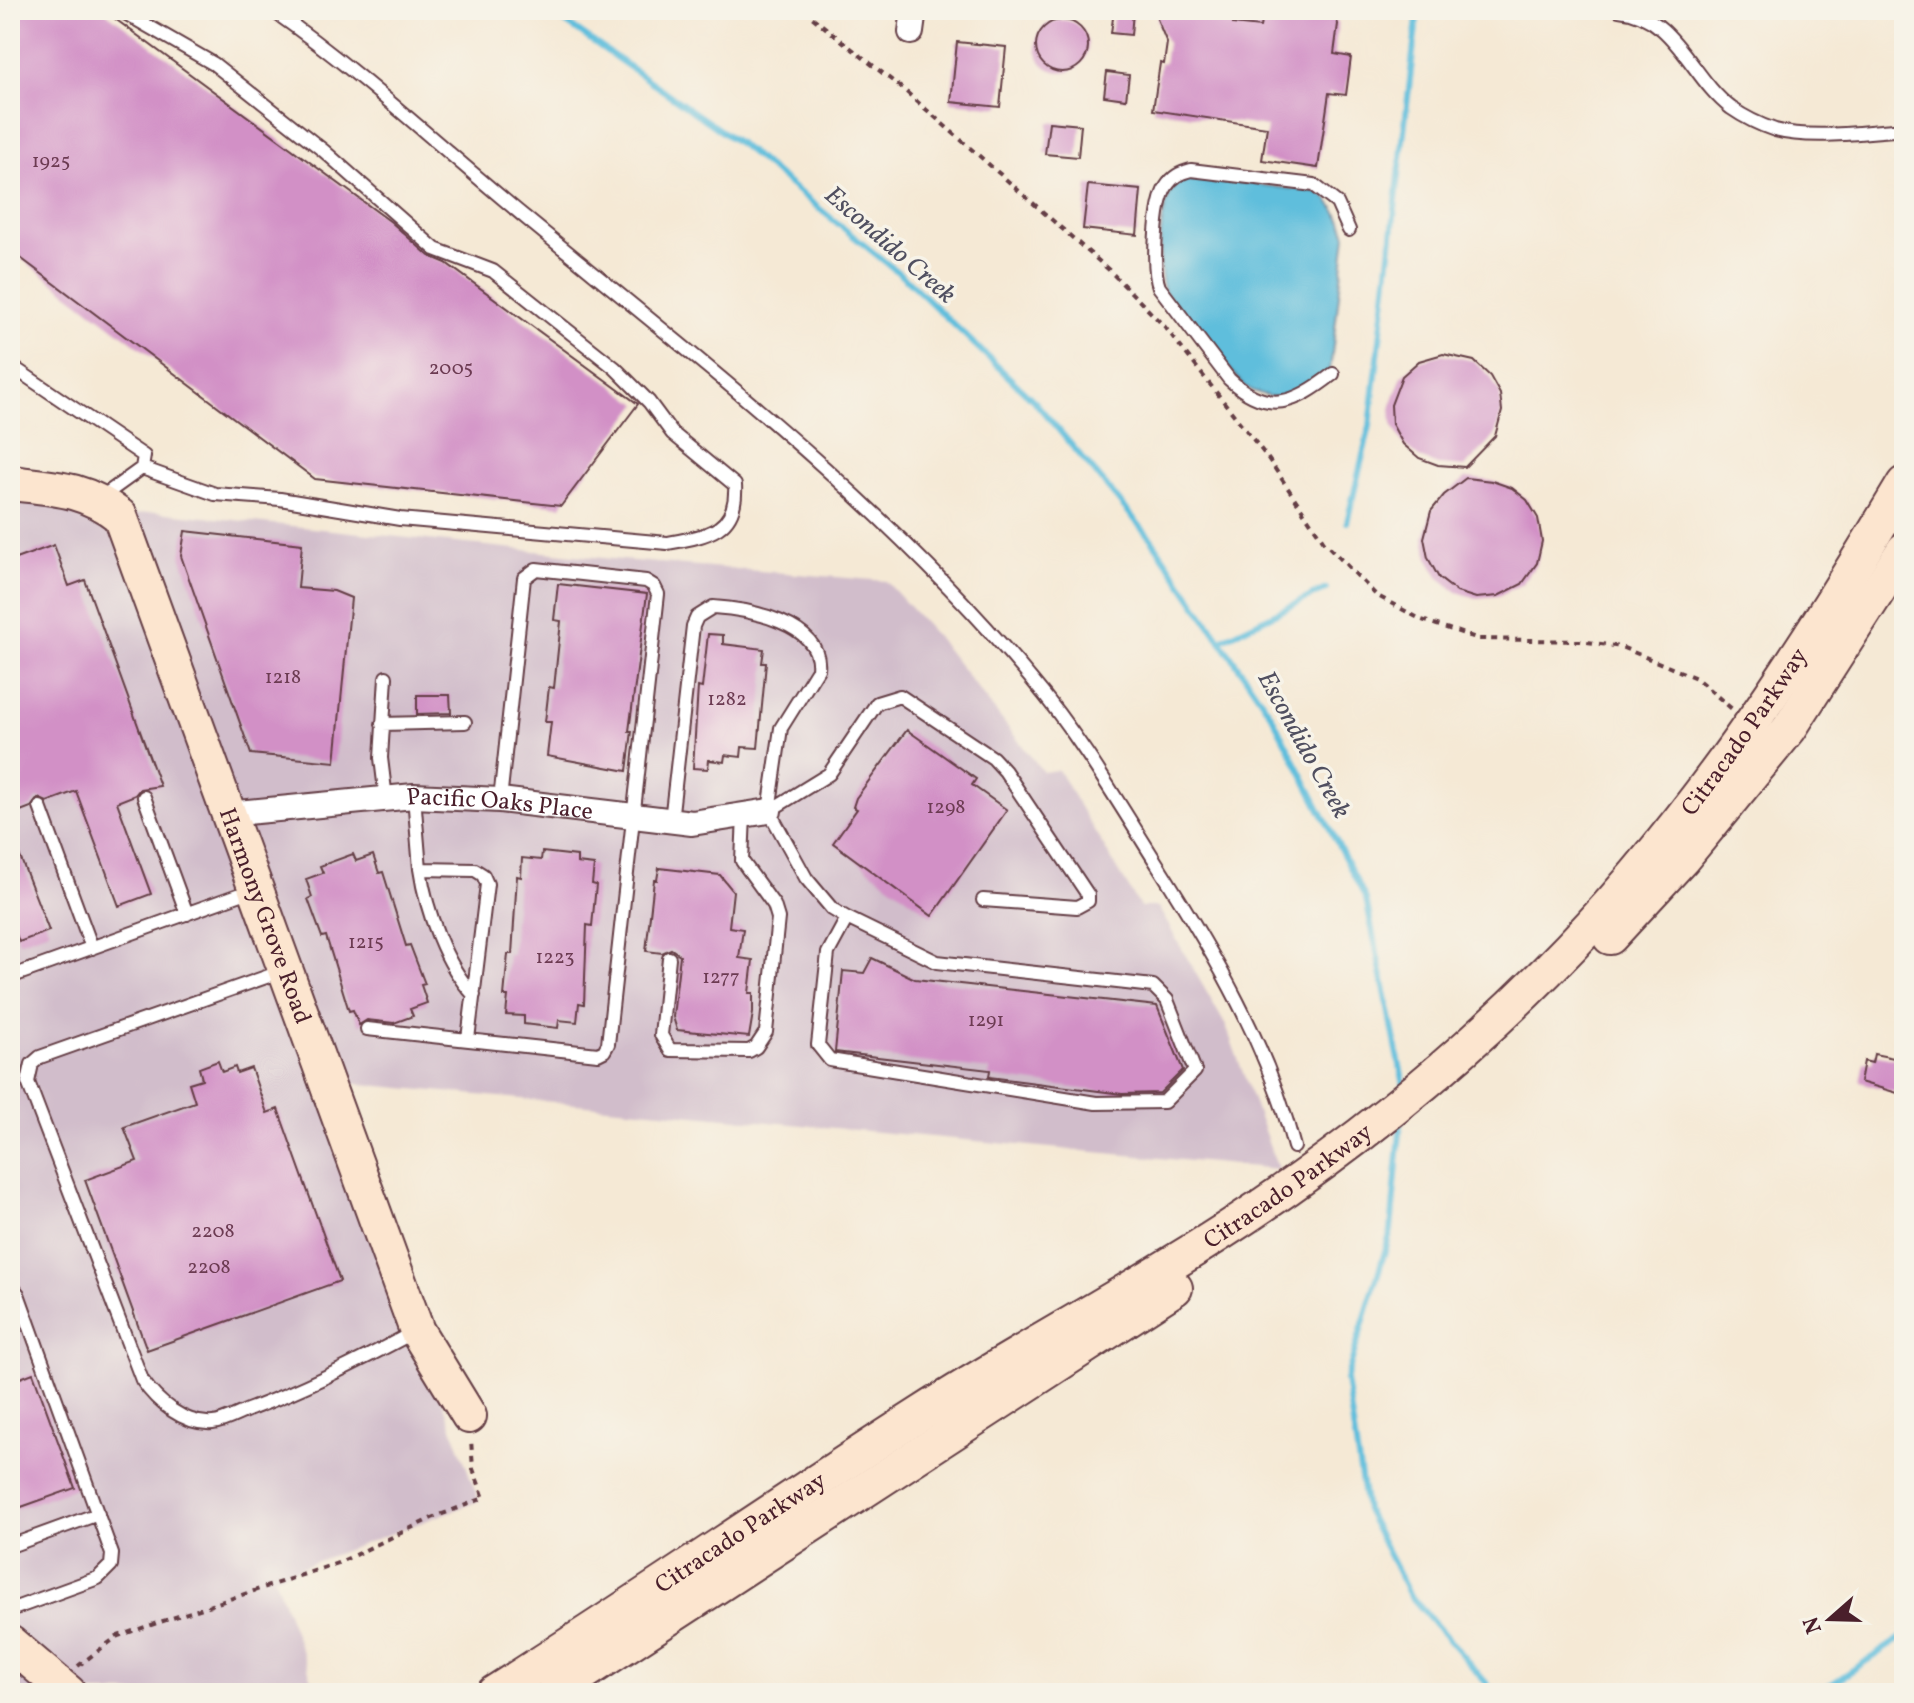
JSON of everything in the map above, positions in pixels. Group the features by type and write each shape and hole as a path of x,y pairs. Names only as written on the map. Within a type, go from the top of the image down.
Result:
{"main road":[{"path":"10,483 72,490 99,499"},
{"name":"Citracado Parkway","path":"1550,983 1712,782 1813,635 1904,484"},
{"name":"Harmony Grove Road","path":"99,499 120,516 417,1331 469,1416"},
{"name":"Citracado Parkway","path":"494,1693 547,1684 923,1413 1341,1163 1471,1044 1627,920 1757,772 1811,698 1904,550"},
{"path":"10,1643 65,1689"}],"street":[{"name":"Pacific Oaks Place","path":"227,814 414,796 500,800 692,823 769,811"}],"lane":[{"path":"120,10 214,64 324,151 435,249 493,271 615,368 649,402 672,433 735,485 736,505 722,525 709,535 667,543 400,519 280,499 215,494 142,468"},
{"path":"272,10 415,121 857,497 970,610 1033,680 1108,787 1225,979 1281,1097 1294,1147"},
{"path":"1619,10 1632,11 1660,25 1729,107 1753,121 1778,131 1807,133 1904,129"},
{"path":"1333,374 1293,400 1261,400 1235,384 1159,287 1155,268 1160,204 1168,184 1178,174 1191,170 1314,185 1337,203 1349,230"},
{"path":"10,365 144,456 142,468 99,499"},
{"path":"367,1029 598,1054 604,1051 608,1044 658,594 654,586 646,581 536,569 528,572 524,578 500,800"},
{"path":"671,821 693,626 697,617 713,607 743,609 771,619 807,637 819,658 818,669 781,728 769,811 806,878 832,909 937,962 1153,986 1167,1000 1195,1071 1164,1102 1096,1103 830,1060 818,1045 825,967 828,953 847,918"},
{"path":"386,677 382,724 386,799"},
{"path":"769,811 829,774 877,703 900,696 993,758 1005,771 1088,895 1088,901 1077,907 983,900"},
{"path":"382,724 465,722"},
{"path":"414,796 422,885 453,968 474,995"},
{"path":"144,797 187,914"},
{"path":"40,807 92,948"},
{"path":"669,958 661,1035 670,1050 749,1051 756,1047 766,1032 778,918 774,905 742,861 744,815"},
{"path":"420,869 475,870 483,875 487,884 468,1039"},
{"path":"10,977 255,889"},
{"path":"284,970 40,1057 32,1064 28,1082 142,1380 153,1398 172,1410 213,1423 290,1394 417,1331"},
{"path":"10,1284 18,1294 112,1554 106,1572 10,1610"},
{"path":"10,1546 98,1514"}],"path":[{"path":"65,1689 87,1657 118,1636 338,1563 432,1518 484,1498 473,1469 469,1416"}],"shaded area":[{"path":"10,483 120,516 156,512 622,560 886,581 936,636 1043,772 1058,770 1140,907 1158,907 1226,1026 1278,1169 325,1081 479,1501 274,1577 317,1693 10,1693"}],"water":[{"path":"1202,178 1318,192 1339,216 1346,235 1330,371 1299,392 1269,396 1244,386 1165,292 1160,253 1166,205 1178,184 1186,179"}],"building":[{"path":"16,10 103,10 391,222 429,256 446,263 638,404 561,506 315,479 10,250 10,19"},
{"path":"1114,10 1133,12 1131,35 1111,33"},
{"path":"1159,10 1231,10 1233,24 1260,27 1264,10 1333,10 1338,24 1334,54 1351,57 1346,95 1329,93 1318,168 1262,160 1267,127 1153,110 1160,63 1164,64 1167,43 1157,19"},
{"path":"1062,20 1080,28 1088,46 1080,64 1062,72 1044,64 1036,46 1044,28"},
{"path":"957,42 1006,47 1000,107 951,102"},
{"path":"1107,72 1129,75 1126,99 1104,96"},
{"path":"1049,122 1081,125 1078,157 1045,154"},
{"path":"1088,185 1141,190 1137,235 1083,229"},
{"path":"1443,354 1474,361 1490,376 1500,394 1502,411 1495,436 1465,467 1438,465 1419,458 1403,444 1392,424 1391,405 1402,376 1419,361"},
{"path":"1466,478 1492,481 1512,488 1527,500 1538,518 1542,541 1537,563 1522,584 1498,596 1476,598 1457,592 1439,578 1428,558 1424,538 1431,511 1444,495"},
{"path":"185,531 302,544 298,588 334,591 351,598 335,762 251,754 181,556"},
{"path":"54,545 69,586 85,580 160,786 140,789 135,795 117,802 151,894 119,906 76,791 47,802 38,798 31,807 10,815 10,561"},
{"path":"558,584 647,594 629,731 632,731 627,771 547,756 551,722 545,722 549,687 554,688 561,621 554,620"},
{"path":"708,634 723,635 723,644 764,649 762,663 766,663 758,748 742,747 741,757 725,755 724,762 709,760 708,769 693,768 698,687 702,688"},
{"path":"417,695 450,695 451,713 417,714"},
{"path":"907,730 976,779 972,785 1007,810 932,916 833,843 857,809 853,807 856,798"},
{"path":"10,831 49,931 19,942 10,918"},
{"path":"542,852 577,856 577,863 594,865 592,884 596,885 592,926 587,925 584,1004 579,1003 577,1022 559,1020 558,1028 524,1024 524,1016 506,1015 508,996 504,996 508,954 512,954 517,876 521,877 522,858 541,860"},
{"path":"353,854 356,861 373,855 379,873 383,872 406,946 410,945 425,984 421,985 427,1003 410,1009 413,1016 394,1023 367,1020 359,1025 353,1010 349,1011 326,936 322,937 308,899 312,897 306,879 323,873 320,866"},
{"path":"659,868 720,875 733,891 729,927 743,929 739,958 753,960 749,993 753,993 753,1013 749,1037 677,1030 673,1017 680,955 671,949 662,953 646,951 654,880 657,880"},
{"path":"872,958 915,979 1157,1006 1183,1070 1160,1093 1122,1094 989,1077 990,1070 835,1052 843,971 864,973"},
{"path":"1874,1054 1904,1060 1904,1095 1860,1082 1864,1061 1872,1063"},
{"path":"218,1061 222,1072 235,1067 237,1073 251,1068 267,1113 278,1109 340,1281 147,1350 85,1180 137,1161 124,1127 195,1102 189,1083 202,1079 199,1068"},
{"path":"33,1373 75,1488 10,1511 10,1382"}],"waterway":[{"name":"Escondido Creek","path":"548,10 741,145 905,278 1035,402 1152,540 1272,716 1366,899 1404,1085"},
{"path":"1347,522 1370,426 1418,10"},
{"path":"1221,640 1326,589"},
{"name":"Escondido Creek","path":"1401,1120 1391,1231 1346,1380 1366,1510 1409,1594 1495,1693"},
{"name":"Escondido Creek","path":"1818,1693 1904,1636"}]}
